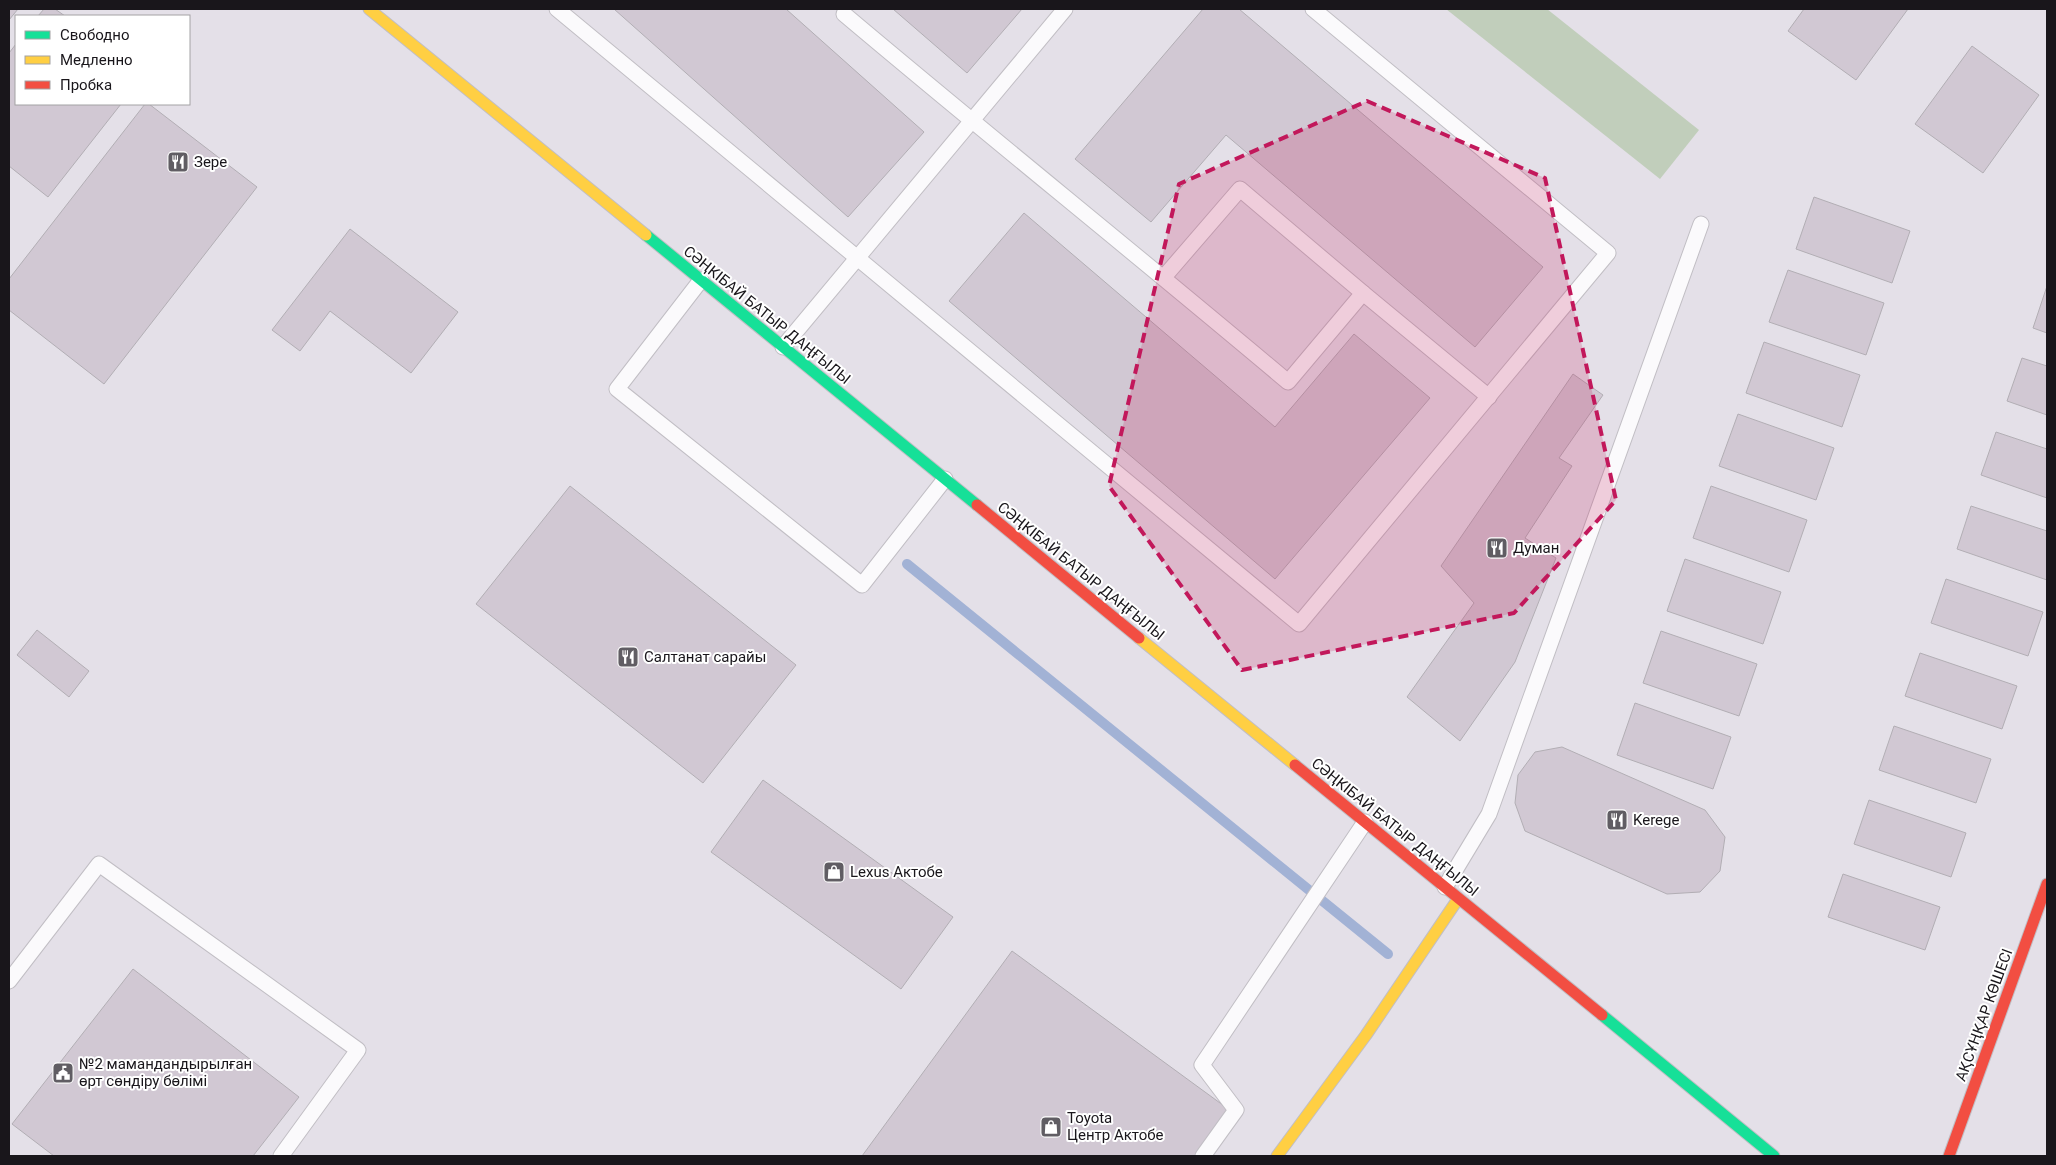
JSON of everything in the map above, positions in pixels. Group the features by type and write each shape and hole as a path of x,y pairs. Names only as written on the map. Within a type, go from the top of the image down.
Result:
{"main road":[{"name":"СӘҢКІБАЙ БАТЫР ДАҢҒЫЛЫ","path":"369,9 1774,1156"},
{"name":"АҚСҰҢҚАР КӨШЕСІ","path":"1949,1156 2047,884"},
{"path":"1277,1156 1366,1034 1458,899"}],"lane":[{"path":"557,9 1299,624 1608,253 1313,9"},
{"path":"783,347 1065,9"},
{"path":"843,11 971,121 1164,277 1288,382 1363,294"},
{"path":"1164,277 1240,189 1363,294 1489,397"},
{"path":"1445,887 1489,814 1701,224"},
{"path":"700,280 617,389 862,585 945,479"},
{"path":"1203,1156 1236,1110 1202,1065 1365,822"},
{"path":"9,981 99,864 358,1050 281,1156"}],"highlighted area":[{"path":"1367,101 1545,178 1616,500 1514,613 1242,670 1109,486 1179,184"}],"green space":[{"path":"1446,9 1547,9 1699,130 1660,179"}],"building":[{"path":"9,9 18,9 9,20"},
{"path":"44,9 55,9 64,15 39,15"},
{"path":"614,9 786,9 924,132 848,217"},
{"path":"893,9 1022,9 967,73"},
{"path":"1203,9 1239,9 1543,267 1475,347 1226,135 1151,222 1075,159"},
{"path":"1804,9 1908,9 1856,80 1788,31"},
{"path":"15,45 15,105 120,105 48,197 9,166 9,53"},
{"path":"1972,46 2039,95 1983,173 1915,124"},
{"path":"144,105 150,105 257,187 104,384 9,310 9,279"},
{"path":"1814,197 1910,231 1892,283 1796,249"},
{"path":"1024,213 1275,427 1354,334 1430,398 1275,579 949,301"},
{"path":"350,229 458,312 411,373 330,311 300,351 272,330"},
{"path":"1788,270 1884,303 1866,355 1769,322"},
{"path":"2047,286 2047,333 2033,328"},
{"path":"1764,342 1860,375 1842,427 1746,393"},
{"path":"2022,358 2047,366 2047,415 2007,401"},
{"name":"Думан","path":"1573,374 1603,395 1559,458 1572,466 1525,538 1556,558 1515,662 1460,741 1407,697 1474,603 1441,566"},
{"path":"1738,414 1834,448 1816,500 1719,466"},
{"path":"1996,432 2047,449 2047,498 1981,475"},
{"path":"570,486 796,665 703,783 476,604"},
{"path":"1711,486 1807,520 1789,572 1693,538"},
{"path":"1971,506 2047,531 2047,580 1957,549"},
{"path":"1685,559 1781,592 1763,644 1667,611"},
{"path":"1946,579 2043,612 2028,656 1931,623"},
{"path":"37,630 89,671 69,697 17,655"},
{"path":"1661,631 1757,664 1739,716 1643,683"},
{"path":"1920,653 2017,686 2002,729 1905,696"},
{"path":"1635,703 1731,737 1713,789 1617,755"},
{"path":"1894,726 1991,759 1976,803 1879,770"},
{"name":"Kerege","path":"1562,747 1705,810 1725,837 1720,871 1700,892 1667,894 1525,831 1515,803 1518,775 1535,752"},
{"path":"763,780 953,917 901,989 711,852"},
{"path":"1869,800 1966,833 1951,877 1854,844"},
{"path":"1843,874 1940,907 1925,950 1828,917"},
{"path":"1012,951 1231,1111 1198,1156 862,1156"},
{"path":"133,969 299,1097 253,1156 54,1156 12,1124"}],"waterway":[{"path":"907,564 1388,954"}],"traffic: fast":[{"path":"646,235 977,505"},
{"path":"1602,1015 1774,1156"}],"traffic: slow":[{"path":"369,9 646,235"},
{"path":"1139,638 1295,765"},
{"path":"1277,1156 1366,1035 1458,899"}],"traffic: jam":[{"path":"977,505 1139,638"},
{"path":"1295,765 1602,1015"},
{"path":"1949,1156 2047,884"}],"place":[{"name":"Зере","path":"178,162"},
{"name":"Думан","path":"1497,548"},
{"name":"Салтанат сарайы","path":"628,657"},
{"name":"Kerege","path":"1617,820"},
{"name":"Lexus Актобе","path":"834,872"},
{"name":"№2 мамандандырылған өрт сөндіру бөлімі","path":"63,1073"},
{"name":"Toyota Центр Актобе","path":"1051,1127"}]}
